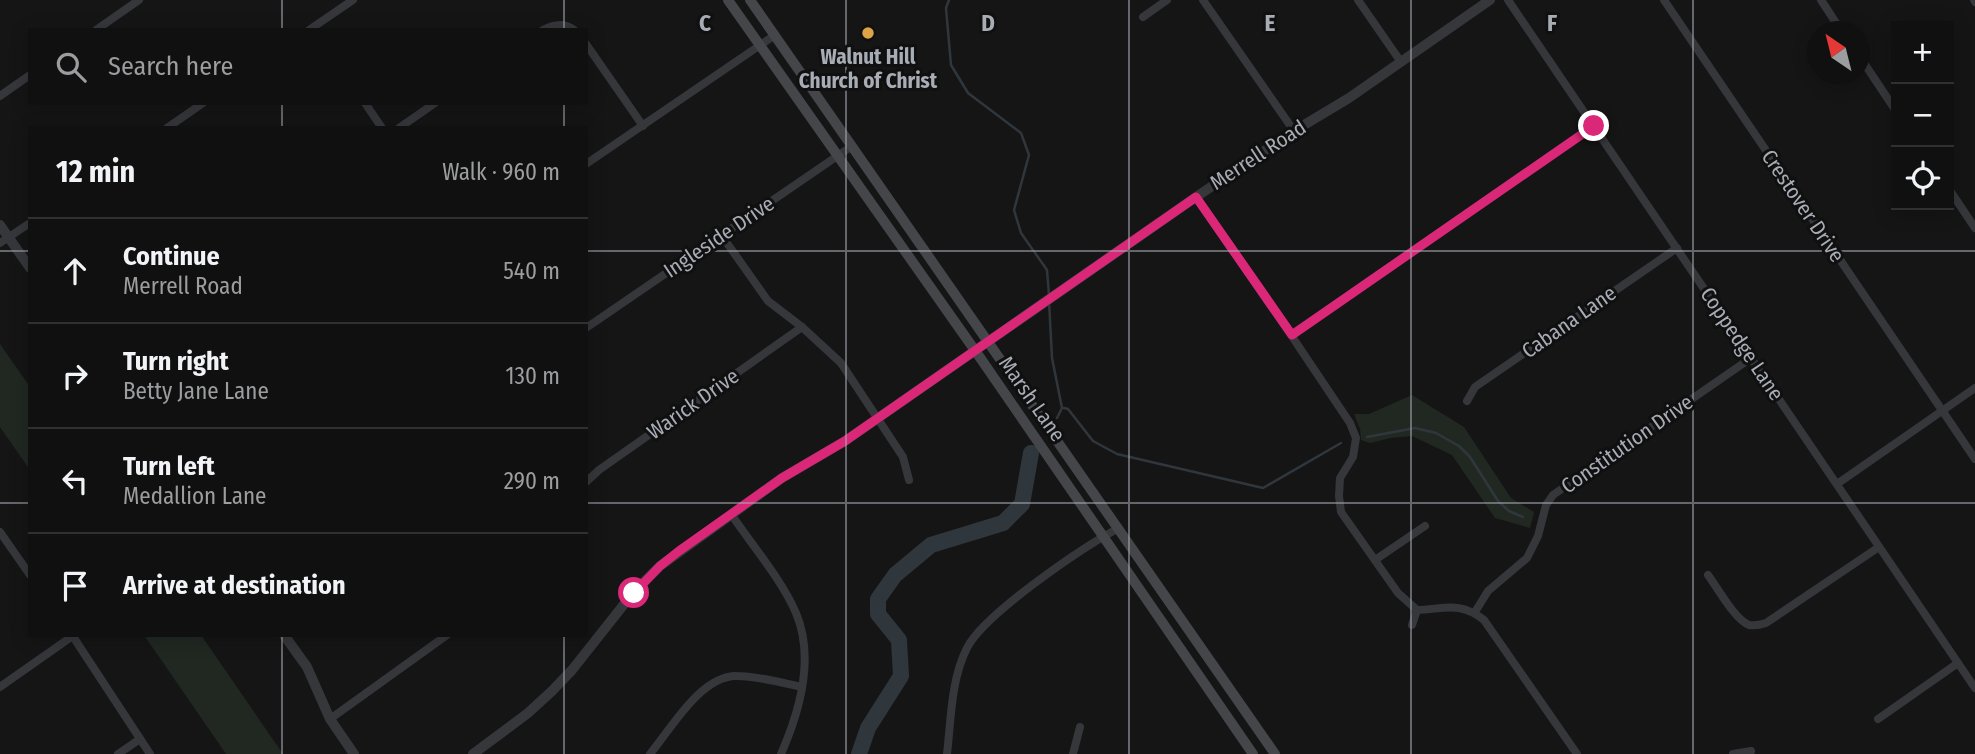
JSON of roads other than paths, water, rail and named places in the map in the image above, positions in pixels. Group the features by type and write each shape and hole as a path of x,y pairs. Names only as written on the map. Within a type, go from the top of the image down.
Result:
{"main road":[{"name":"Marsh Lane","path":"728,0 975,351 1253,754"},
{"name":"Marsh Lane","path":"750,0 1275,754"},
{"path":"1206,686 1221,676"}],"street":[{"path":"99,28 139,0"},
{"path":"313,28 353,0"},
{"path":"1143,17 1167,0"},
{"path":"1203,0 1294,131"},
{"path":"1359,0 1401,62"},
{"name":"Merrell Road","path":"472,754 519,721 552,691 660,566 782,478 845,441 1196,197 1294,131 1349,98 1490,0"},
{"name":"Coppedge Lane","path":"1508,0 1975,688"},
{"name":"Crestover Drive","path":"1664,0 1975,459"},
{"path":"1821,0 1835,21"},
{"path":"547,28 552,25 569,28"},
{"path":"588,163 775,35"},
{"path":"588,47 643,126"},
{"path":"1870,72 1891,104"},
{"path":"0,96 28,76"},
{"path":"170,126 200,105"},
{"path":"366,105 381,126"},
{"path":"402,126 432,105"},
{"path":"1292,335 1594,126"},
{"name":"Ingleside Drive","path":"588,327 852,146"},
{"path":"1954,196 1975,228"},
{"path":"1196,197 1350,423 1356,438 1353,457 1340,478 1341,512 1398,593 1416,610 1456,606 1475,612 1491,628 1577,754"},
{"path":"4,240 28,224"},
{"path":"0,225 4,240 28,266"},
{"path":"722,236 768,301 802,327 841,363 903,457 909,480"},
{"name":"Cabana Lane","path":"1467,401 1475,387 1676,248"},
{"name":"Warick Drive","path":"588,480 802,327"},
{"name":"Constitution Drive","path":"1475,612 1488,591 1527,558 1538,537 1546,505 1553,495 1751,358"},
{"path":"1837,484 1975,388"},
{"path":"732,514 787,595 802,630 806,664 797,709 781,754"},
{"path":"1375,560 1425,526"},
{"path":"947,754 954,692 967,647 983,626 1022,594 1119,528"},
{"path":"0,532 28,572"},
{"path":"1708,575 1740,620 1748,625 1758,626 1879,547"},
{"path":"1412,625 1416,610"},
{"path":"0,687 72,637"},
{"path":"74,637 150,754"},
{"path":"285,637 307,667 330,719 354,754"},
{"path":"330,719 442,637"},
{"path":"1878,719 1958,663"},
{"path":"650,754 696,695 714,682 735,676 802,687"},
{"path":"1073,754 1080,727"},
{"path":"118,754 139,739"},
{"path":"1733,754 1751,751"}],"waterway":[{"path":"949,0 946,8 951,65 968,93 1021,133 1029,155 1014,210 1021,233 1047,270 1049,295"},
{"path":"1049,301 1052,358 1062,408 1057,418"},
{"path":"1064,408 1068,409 1093,441 1117,454 1263,488 1341,443"},
{"path":"1367,437 1415,428 1436,433 1459,446 1470,457 1498,501 1509,511 1523,517"},
{"path":"859,754 868,728 901,676 899,640 878,614 878,599 895,575 931,545 1003,523 1022,504 1031,453"}],"place":[{"name":"Walnut Hill Church of Christ","path":"868,33"}]}
